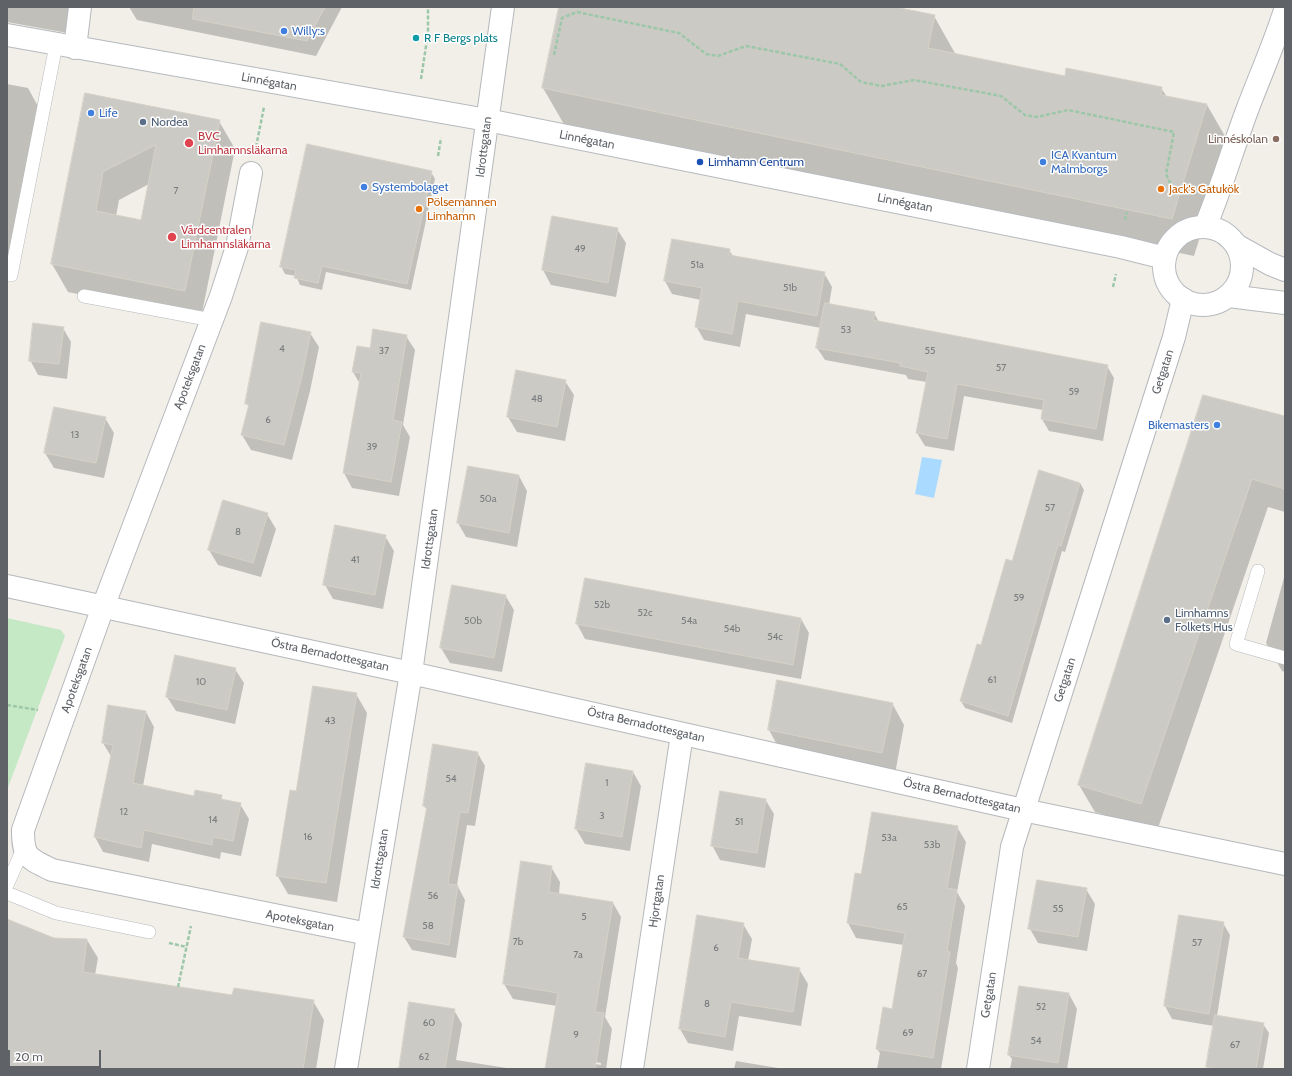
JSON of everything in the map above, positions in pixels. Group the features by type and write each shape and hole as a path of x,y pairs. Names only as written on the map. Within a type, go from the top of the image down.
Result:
{"street":[{"path":"65,46 80,7"},
{"name":"Idrottsgatan","path":"346,1069 411,673 503,7"},
{"path":"1205,227 1220,193 1246,113 1267,63 1285,10"},
{"name":"Linnégatan","path":"7,35 487,120 1113,245 1165,258"},
{"name":"Apoteksgatan","path":"251,173 237,247 212,320 103,608 23,830 23,849 31,860 52,870 368,934"},
{"path":"1236,245 1243,262 1240,281 1229,296 1214,304 1198,305 1183,299 1172,288 1165,274 1165,258 1170,246 1179,236 1191,229 1205,227 1223,232 1236,245 1270,264 1285,270"},
{"path":"1229,296 1285,303"},
{"name":"Getgatan","path":"978,1069 1012,847 1174,337 1183,299"},
{"name":"Östra Bernadottesgatan","path":"7,586 103,608 411,673 1023,810 1285,864"},
{"name":"Hjortgatan","path":"632,1069 682,734"}],"lane":[{"path":"7,274 11,275 65,46"},
{"path":"84,296 212,320"},
{"path":"1258,571 1236,644 1285,658"},
{"path":"7,885 23,849"},
{"path":"7,893 56,913 149,932"}],"path":[{"path":"421,79 428,33 428,7"},
{"path":"554,55 562,18 576,12 679,33 706,54 718,56 746,46 840,64 861,82 882,86 914,80 1001,96 1025,115 1037,117 1068,110 1174,132 1166,174 1171,185"},
{"path":"251,173 270,82"},
{"path":"178,987 197,900"}],"green space":[{"path":"7,618 61,630 65,636 7,790"}],"water":[{"path":"922,457 942,460 934,498 915,494"}],"building":[{"name":"Willy:s","path":"194,7 325,7 307,41 193,19"},
{"name":"ICA Kvantum Malmborgs","path":"559,7 895,7 935,15 928,48 1065,76 1066,68 1162,87 1161,95 1207,104 1172,219 542,88"},
{"path":"85,93 220,120 185,291 51,264","holes":["156,145 141,220 96,211 103,172"]},
{"path":"307,144 432,171 407,284 322,266 318,283 294,278 296,270 280,267"},
{"path":"552,216 618,228 608,283 542,270"},
{"path":"672,239 730,249 729,255 825,272 817,316 738,301 732,334 695,327 702,288 664,281"},
{"path":"825,303 875,312 873,320 1108,365 1096,429 1041,419 1044,400 957,384 947,439 916,433 928,372 900,366 900,363 816,348"},
{"path":"261,322 311,332 302,376 284,445 241,435 249,404 245,404"},
{"path":"33,323 64,327 59,364 29,361"},
{"path":"373,329 407,335 393,420 402,422 391,482 343,473 361,373 352,372 357,346 370,348"},
{"path":"516,370 566,380 557,427 507,417"},
{"name":"Limhamns Folkets Hus","path":"1203,395 1285,416 1285,489 1252,479 1141,804 1078,785"},
{"path":"54,407 106,417 96,463 44,453"},
{"path":"468,466 519,475 509,533 457,523"},
{"path":"1039,470 1080,483 1061,546 1058,545 1008,716 960,701 977,644 981,645 1006,559 1012,561"},
{"path":"223,500 268,513 253,563 208,550"},
{"path":"335,525 386,535 375,595 323,585"},
{"path":"585,578 801,618 793,665 576,624"},
{"path":"452,585 506,595 494,658 440,648"},
{"path":"175,655 236,668 227,710 166,697"},
{"path":"777,680 893,703 882,753 768,730"},
{"path":"313,686 357,693 326,883 276,876 290,790 296,791"},
{"path":"108,705 146,711 133,783 194,796 195,790 222,795 221,799 241,803 233,841 213,837 212,845 144,830 141,848 94,837 113,745 102,743"},
{"path":"433,744 478,752 468,813 460,812 448,884 458,885 449,945 403,937 427,806 423,806"},
{"path":"586,763 633,771 622,837 575,829"},
{"path":"720,791 766,799 757,853 711,846"},
{"path":"872,812 958,826 947,888 957,890 947,951 950,952 933,1058 876,1049 883,1007 892,1009 905,933 847,923 855,873 861,874"},
{"path":"521,861 552,866 549,892 613,902 595,1012 604,1013 595,1069 545,1069 558,993 503,984"},
{"path":"1037,880 1087,888 1078,937 1028,929"},
{"path":"697,915 744,923 738,958 800,968 793,1012 731,1002 725,1037 679,1029"},
{"path":"1179,915 1224,922 1209,1014 1164,1006"},
{"path":"7,919 54,938 87,939 83,972 232,995 234,988 314,1000 303,1069 7,1069"},
{"path":"1019,986 1069,993 1058,1063 1008,1055"},
{"path":"409,1002 455,1009 445,1069 399,1069"},
{"path":"1215,1015 1264,1023 1256,1069 1221,1069 1206,1067"}],"place":[{"name":"Willy:s","path":"284,31"},
{"name":"R F Bergs plats","path":"416,38"},
{"name":"Life","path":"91,113"},
{"name":"Nordea","path":"143,122"},
{"name":"Linnéskolan","path":"1276,139"},
{"name":"BVC Limhamnsläkarna","path":"189,143"},
{"name":"Limhamn Centrum","path":"700,162"},
{"name":"ICA Kvantum Malmborgs","path":"1043,162"},
{"name":"Systembolaget","path":"364,187"},
{"name":"Jack's Gatukök","path":"1161,189"},
{"name":"Pölsemannen Limhamn","path":"419,209"},
{"name":"Vårdcentralen Limhamnsläkarna","path":"172,237"},
{"name":"Bikemasters","path":"1217,425"},
{"name":"Limhamns Folkets Hus","path":"1167,620"}]}
